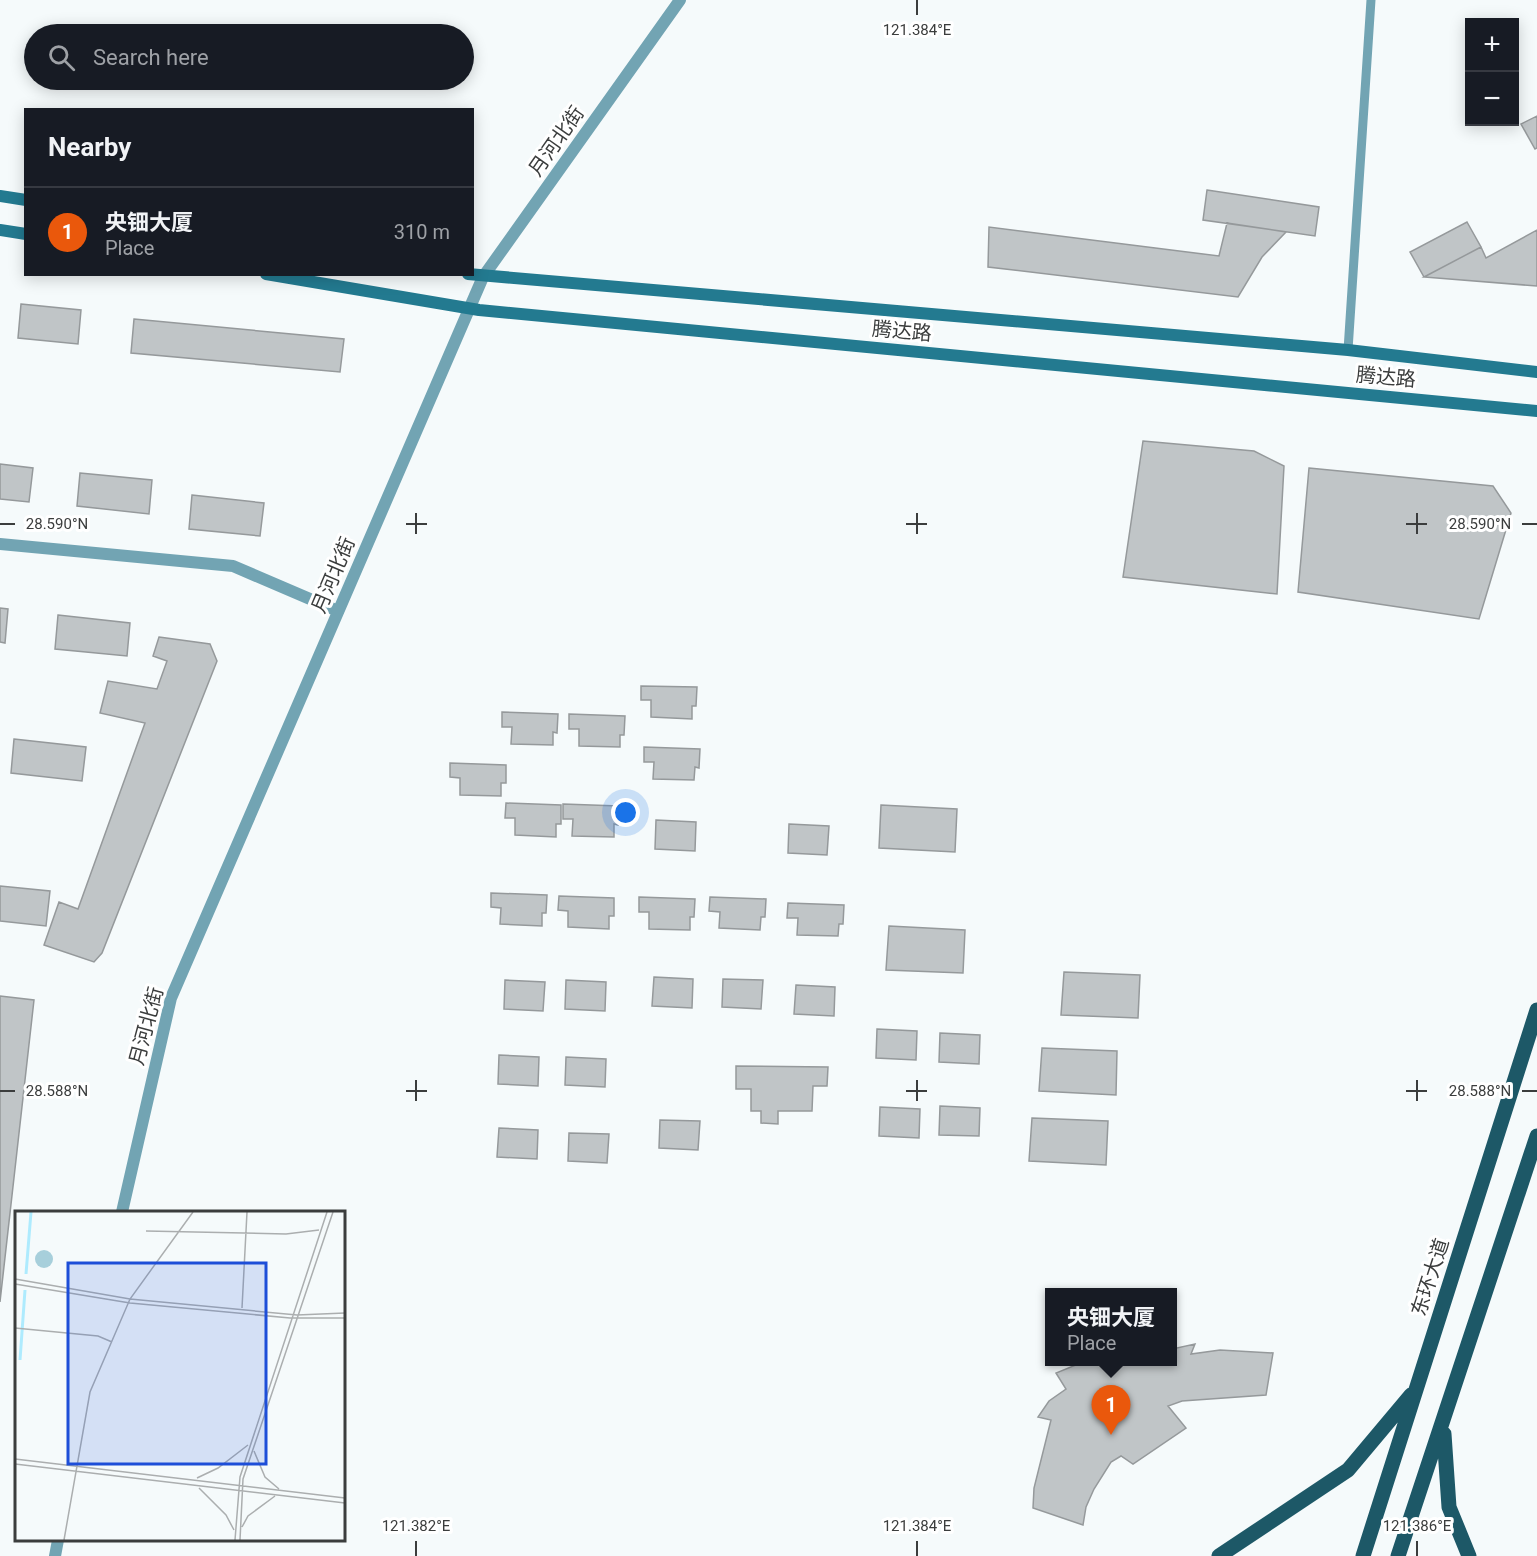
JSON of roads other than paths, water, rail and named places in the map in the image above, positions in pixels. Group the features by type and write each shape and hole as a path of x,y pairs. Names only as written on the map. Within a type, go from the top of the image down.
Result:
{"main road":[{"path":"0,196 24,200"},
{"path":"0,230 24,234"},
{"name":"腾达路","path":"474,275 1348,350 1537,372"},
{"name":"腾达路","path":"278,276 469,309 1537,411"},
{"name":"东环大道","path":"1363,1556 1537,1010"},
{"path":"1398,1556 1537,1136"},
{"path":"1219,1556 1348,1470 1417,1388"},
{"path":"1443,1425 1449,1507 1469,1556"}],"street":[{"name":"月河北街","path":"122,1211 171,998 483,277 680,0"},
{"path":"0,544 233,566 338,611"},
{"path":"55,1556 58,1541"}],"lane":[{"path":"1348,350 1371,0"}],"place":[{"name":"央钿大厦","path":"1111,1435"}]}
